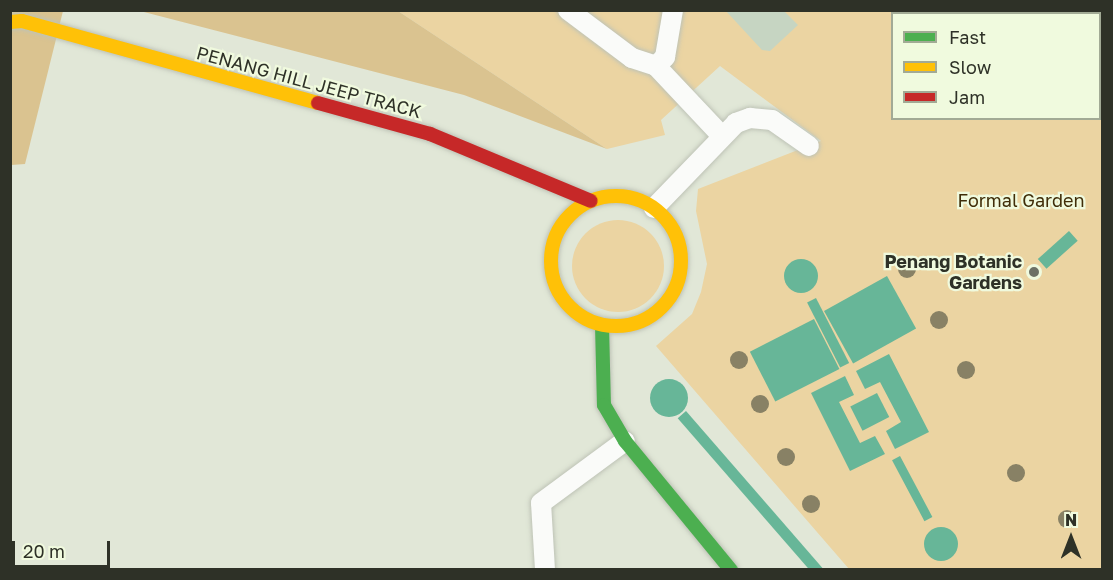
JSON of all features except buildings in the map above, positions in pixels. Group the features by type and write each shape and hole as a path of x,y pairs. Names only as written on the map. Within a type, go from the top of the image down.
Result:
{"street":[{"name":"PENANG HILL JEEP TRACK","path":"10,22 22,21 429,134 591,201"},
{"path":"634,198 654,208 670,223 680,244 682,266 676,287 664,306 646,319 602,325 568,305 551,270 559,229 591,201 634,198"},
{"path":"602,325 604,405 625,441 731,570"}],"lane":[{"path":"568,10 632,58 656,66 722,136"},
{"path":"656,66 664,57 673,10"},
{"path":"654,208 722,136 750,117 772,120 809,146"},
{"path":"545,570 541,503 625,441"}],"green space":[{"name":"Formal Garden","path":"398,11 1102,11 1102,569 849,569 656,346 692,314 701,292 707,264 696,211 698,189 821,141 720,66 661,120 665,135 607,149"},
{"path":"618,220 635,224 650,234 660,249 664,266 660,283 650,298 635,308 618,312 601,308 586,298 576,283 572,266 576,249 586,234 601,224"}],"shaded area":[{"path":"10,11 63,11 25,164 11,165"},
{"path":"140,11 398,11 607,149 464,95"},
{"path":"1069,231 1078,241 1046,269 1038,259"},
{"path":"801,259 813,264 818,276 813,288 801,293 789,288 784,276 789,264"},
{"path":"887,276 916,328 853,363 824,311"},
{"path":"816,298 849,363 840,368 807,303"},
{"path":"814,319 839,369 775,402 750,352"},
{"path":"889,354 929,432 895,449 886,431 901,422 880,382 865,389 856,371"},
{"path":"845,376 854,395 839,402 860,443 875,436 885,454 850,471 811,393"},
{"path":"669,379 682,385 688,398 682,411 669,417 656,411 650,398 656,385"},
{"path":"877,393 889,417 863,431 850,407"},
{"path":"686,411 823,569 810,570 678,418"},
{"path":"900,456 932,517 924,521 892,460"},
{"path":"941,527 953,532 958,544 953,556 941,561 929,556 924,544 929,532"}],"traffic: fast":[{"path":"602,325 604,405 625,441 731,570"}],"traffic: slow":[{"path":"10,22 22,21 318,103"},
{"path":"616,196 641,201 662,215 676,236 681,261 676,286 662,307 641,321 616,326 591,321 570,307 556,286 551,261 556,236 570,215 591,201 616,196"}],"traffic: jam":[{"path":"318,103 430,134 591,201"}],"place":[{"name":"Penang Botanic Gardens","path":"1034,272"}]}
